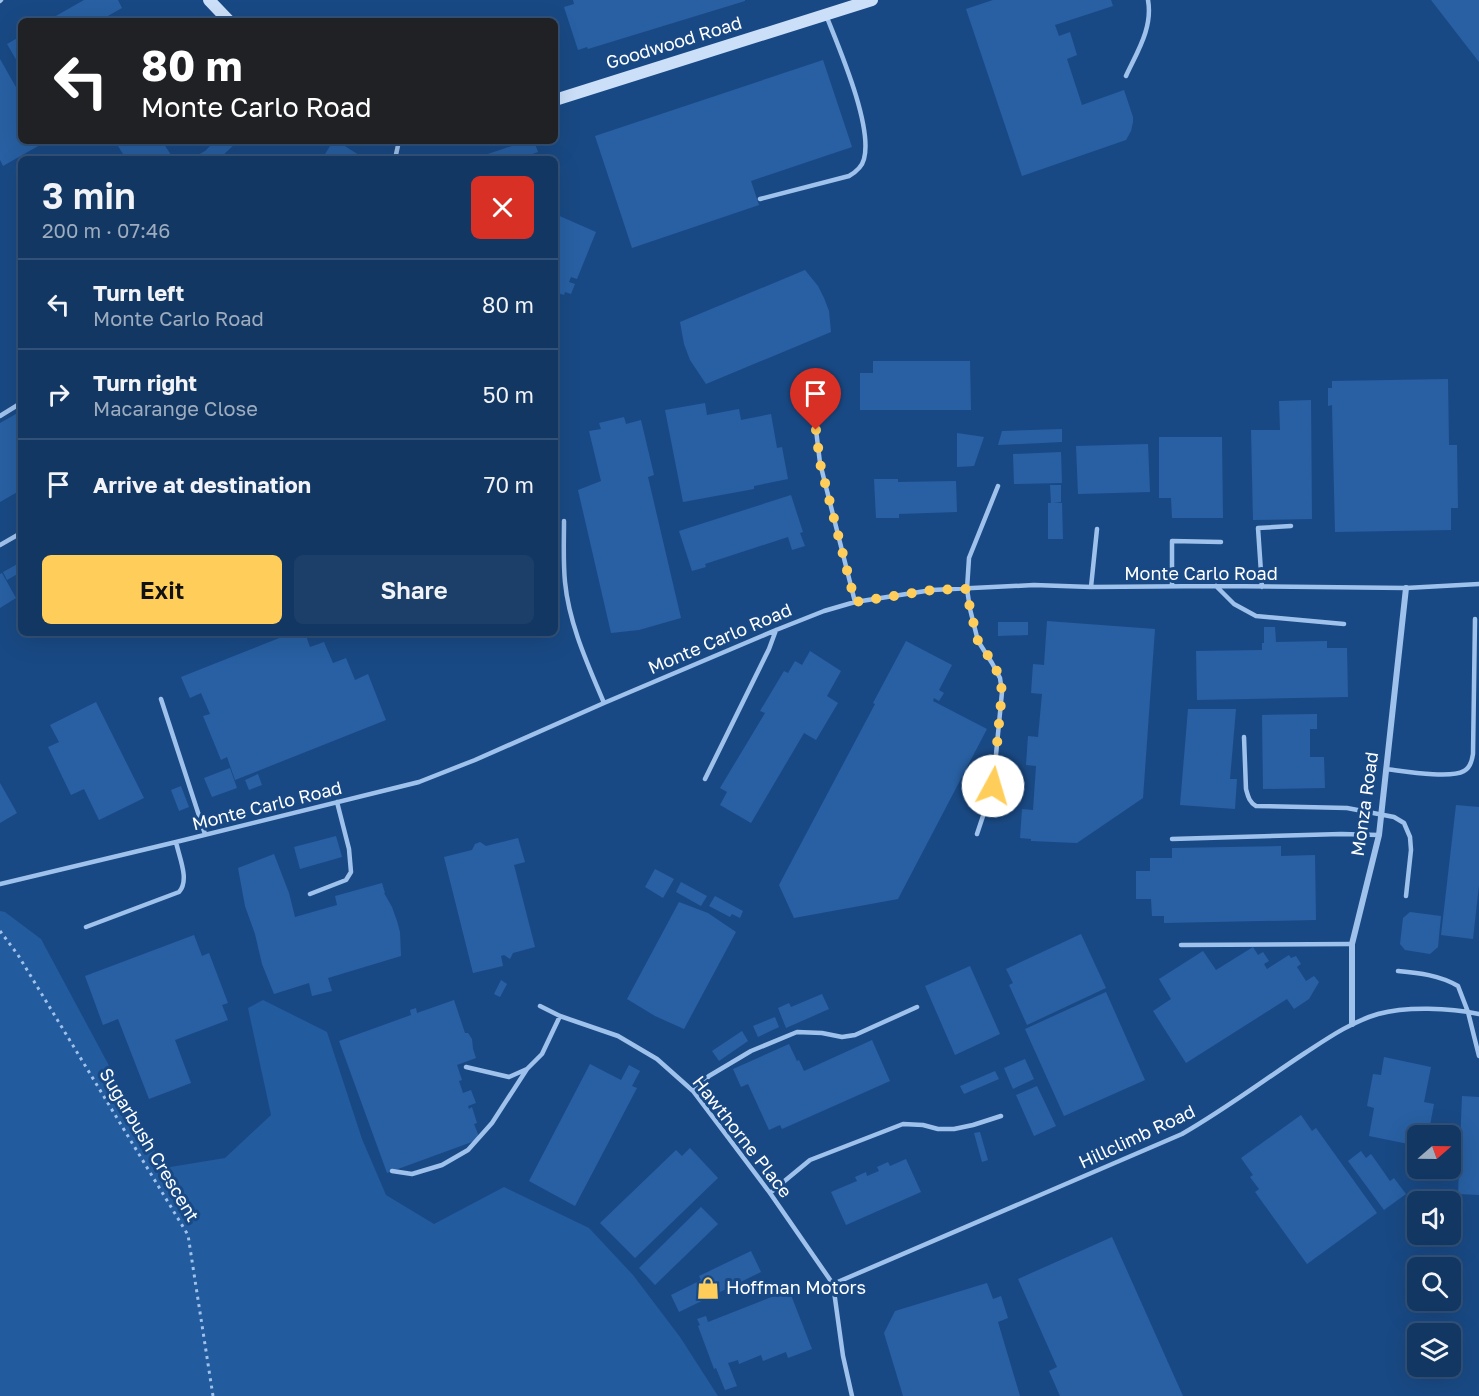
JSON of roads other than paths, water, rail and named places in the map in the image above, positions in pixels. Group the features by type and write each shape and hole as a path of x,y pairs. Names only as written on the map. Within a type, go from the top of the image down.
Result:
{"street":[{"path":"209,0 226,18"},
{"name":"Goodwood Road","path":"558,99 872,0"},
{"name":"Monza Road","path":"1352,1024 1352,944 1379,836 1406,588"}],"lane":[{"path":"1126,76 1148,27 1150,11 1148,0"},
{"path":"760,200 849,176 862,166 865,158 866,143 860,112 826,15"},
{"path":"0,416 18,405"},
{"path":"814,413 820,463 855,602"},
{"path":"977,834 993,786 1002,692 1000,678 993,663 978,641 967,589 969,558 998,486"},
{"path":"564,521 563,556 570,608 604,703"},
{"path":"1262,587 1258,528 1291,526"},
{"path":"1091,587 1097,529"},
{"path":"0,545 18,535"},
{"path":"1172,586 1172,541 1221,542"},
{"name":"Monte Carlo Road","path":"0,884 419,782 776,630 824,611 855,602 932,590 1034,585 1406,588 1479,584"},
{"path":"1216,586 1234,604 1256,616 1344,624"},
{"path":"1386,769 1449,775 1463,772 1469,766 1473,754 1475,619"},
{"path":"705,779 769,649 776,630"},
{"path":"161,699 205,834"},
{"path":"1244,737 1246,789 1250,800 1256,806 1347,808 1395,817 1404,823 1410,837 1411,850 1406,896"},
{"path":"310,894 346,880 351,872 349,849 337,802"},
{"path":"1172,839 1341,834 1379,836"},
{"path":"86,927 182,890 183,869 176,843"},
{"path":"1181,945 1352,944"},
{"path":"1398,971 1430,974 1458,986 1468,1012 1479,1056"},
{"name":"Hawthorne Place","path":"540,1006 560,1016 618,1036 657,1059 693,1091 770,1193 833,1284"},
{"path":"693,1091 709,1076 751,1051 797,1032 842,1037 855,1035 916,1007"},
{"name":"Hillclimb Road","path":"833,1284 1182,1134 1352,1024 1380,1014 1424,1008 1479,1014"},
{"path":"392,1171 412,1174 442,1165 468,1150 492,1122 527,1069 542,1054 560,1016"},
{"path":"466,1066 509,1077 527,1069"},
{"path":"770,1193 810,1160 903,1124 954,1130 1001,1116"},
{"path":"833,1284 843,1356 852,1396"}],"place":[{"name":"Hoffman Motors","path":"708,1288"}]}
